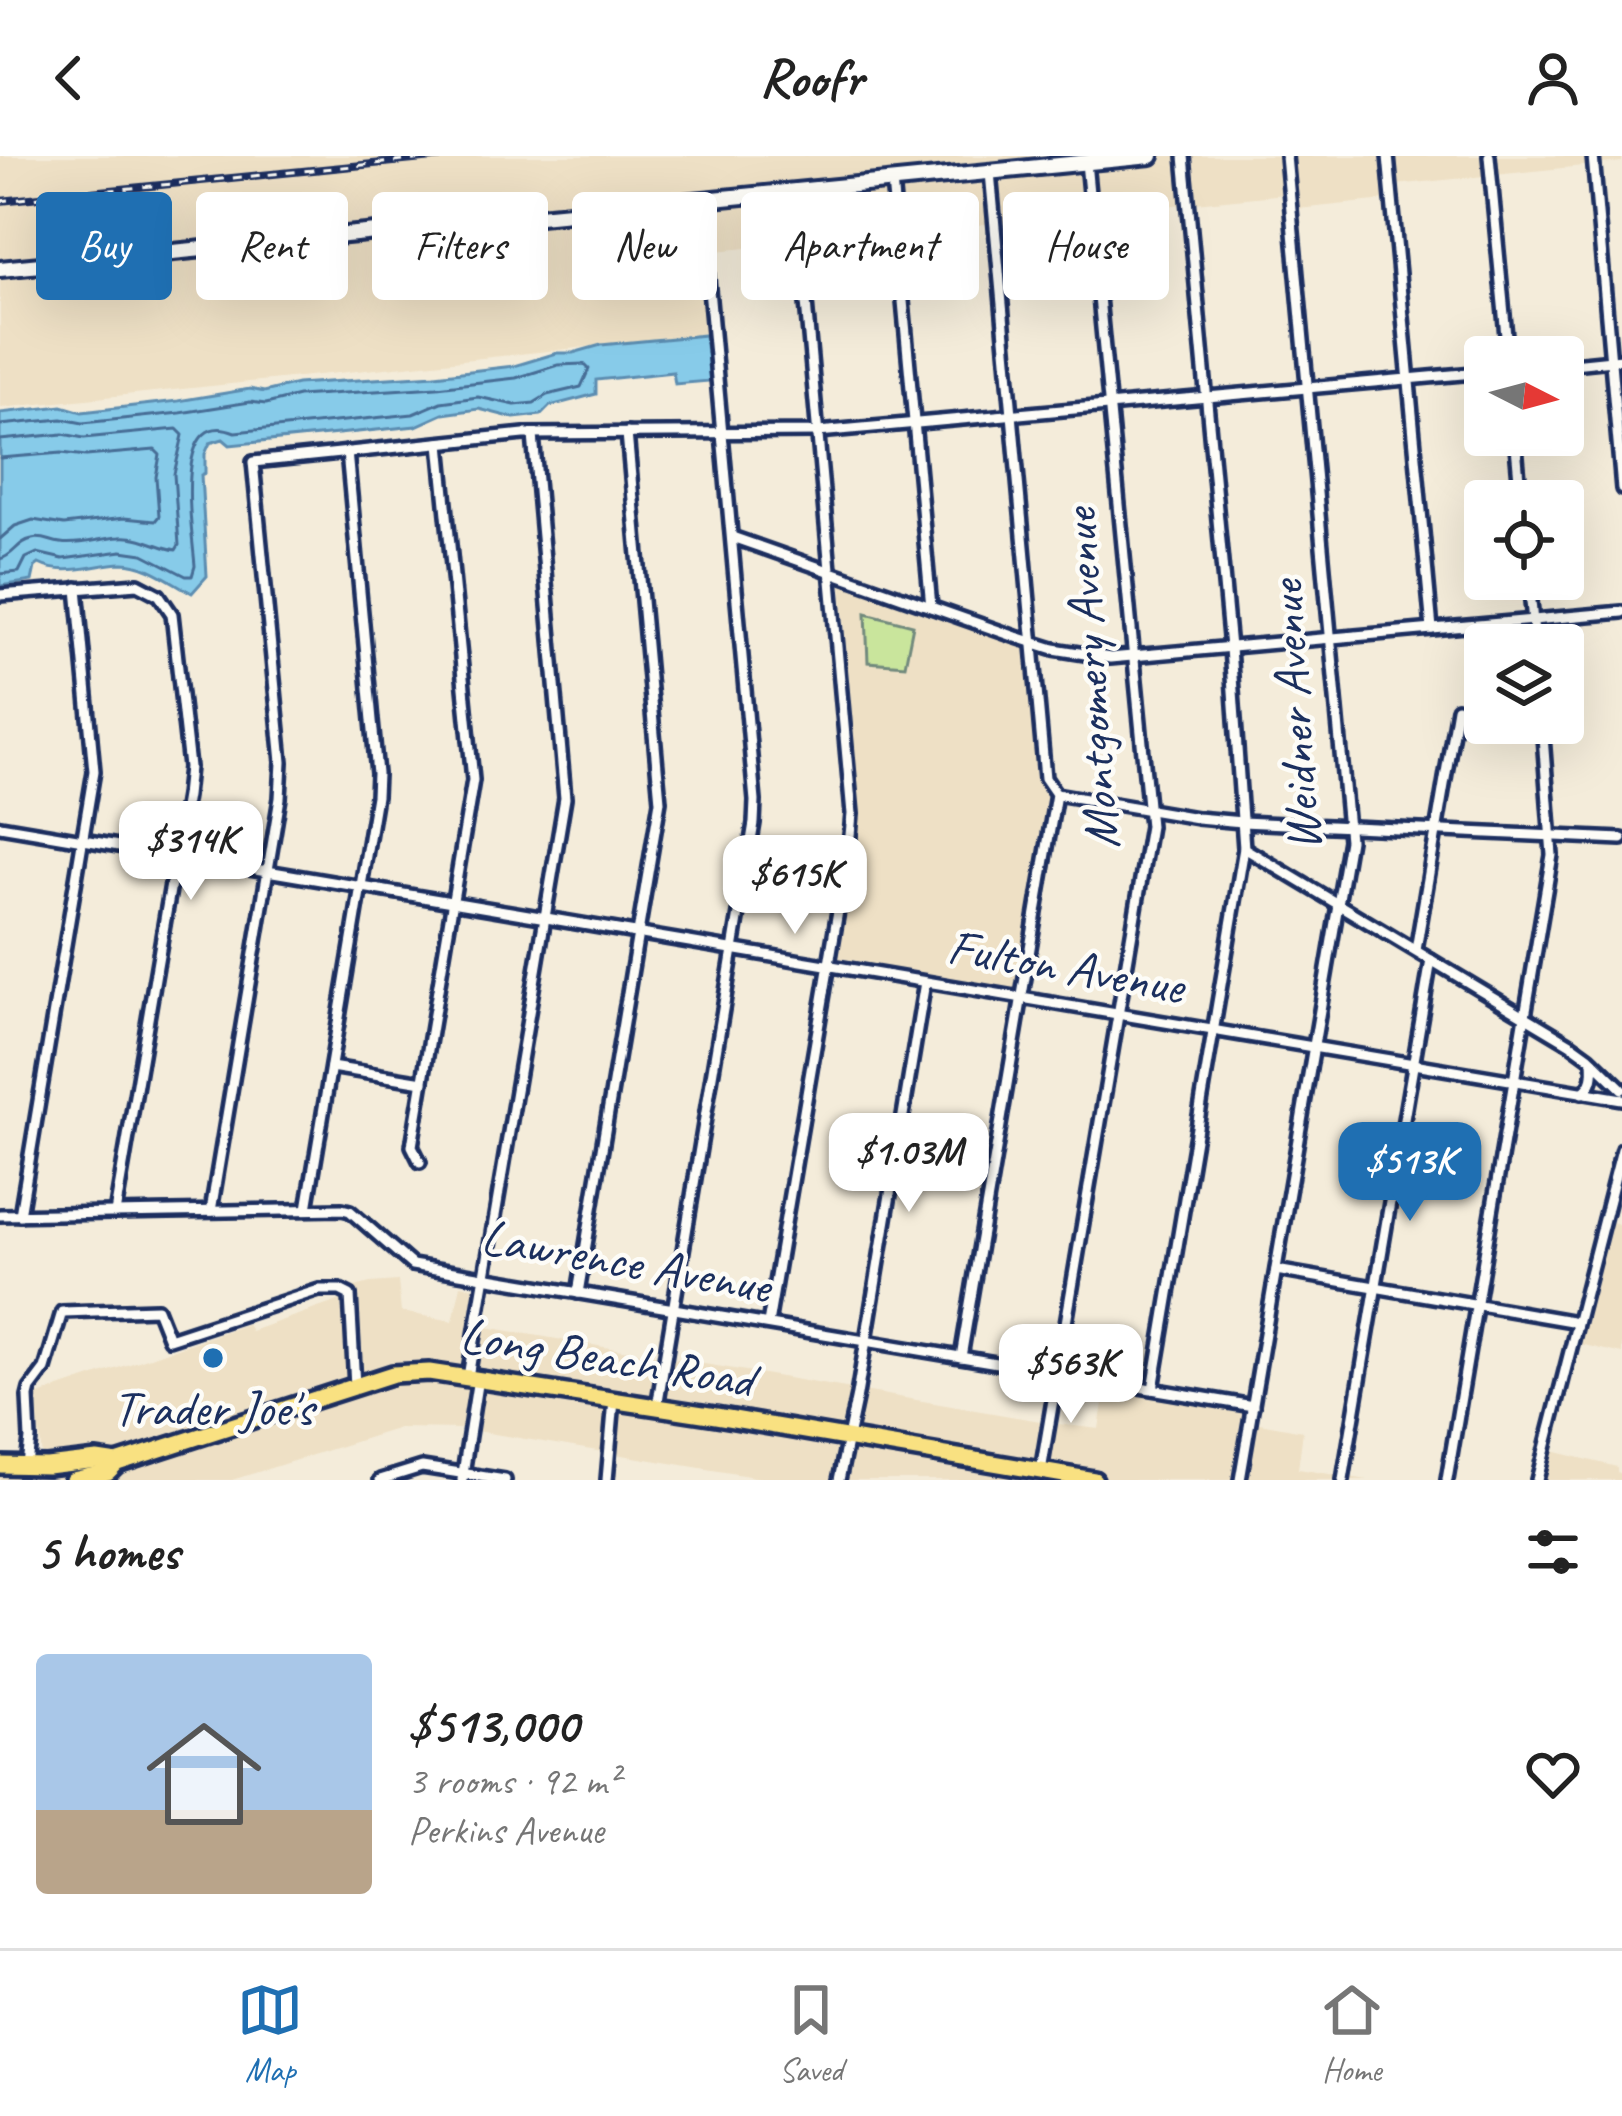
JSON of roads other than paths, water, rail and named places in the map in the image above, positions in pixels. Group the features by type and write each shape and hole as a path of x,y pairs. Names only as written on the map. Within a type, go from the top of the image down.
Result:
{"main road":[{"path":"717,198 1150,156"},
{"path":"0,269 572,213"},
{"name":"Long Beach Road","path":"0,1465 48,1473 97,1460 117,1463 407,1372 473,1377 1094,1480"},
{"name":"Long Beach Road","path":"73,1480 108,1472 117,1463"}],"street":[{"path":"1153,1389 1244,848 1184,156"},
{"name":"Weidner Avenue","path":"1240,1480 1349,840 1286,156"},
{"path":"1388,156 1432,629"},
{"path":"1490,156 1506,336"},
{"path":"1593,156 1616,360 1622,489"},
{"name":"Montgomery Avenue","path":"1040,1471 1150,826 1086,162"},
{"path":"961,1357 1056,794 1045,778 990,172"},
{"path":"892,182 932,607"},
{"path":"768,1324 852,814 796,191"},
{"path":"657,1407 755,802 709,300"},
{"path":"1584,363 1616,360"},
{"path":"211,1211 280,798 282,762 253,462 533,435 818,432 1464,374"},
{"path":"578,1293 660,790 627,433"},
{"path":"462,1476 485,1277 566,783 533,435"},
{"path":"420,1162 412,1146 473,780 440,442"},
{"path":"307,1209 377,774 346,452"},
{"path":"732,537 1082,655 1132,657 1622,612"},
{"path":"0,595 138,584 166,604 176,633 189,767 115,1213"},
{"path":"20,1214 94,771 76,588"},
{"path":"1530,600 1532,624"},
{"path":"1416,950 1457,708"},
{"path":"1447,1480 1552,855 1544,744"},
{"path":"1056,794 1242,822 1622,839"},
{"name":"Fulton Avenue","path":"0,826 1622,1099"},
{"path":"1244,848 1525,1017 1592,1060 1622,1087"},
{"path":"1343,1480 1432,960"},
{"path":"839,1480 925,982"},
{"path":"1582,1093 1594,1076 1592,1060"},
{"path":"331,1067 423,1082"},
{"path":"1537,1480 1622,1149"},
{"name":"Lawrence Avenue","path":"0,1215 350,1211 412,1265 1253,1406"},
{"path":"1276,1270 1577,1322"},
{"path":"27,1466 28,1396 45,1369 62,1312 158,1309 169,1339 320,1290 340,1290 350,1295 355,1386"},
{"path":"607,1480 614,1400"},
{"path":"380,1480 422,1467 505,1480"}],"water":[{"path":"705,335 710,381 675,384 673,372 596,380 596,394 550,406 541,415 514,418 479,409 443,414 416,426 230,445 223,439 210,443 201,475 207,576 192,593 150,570 123,563 69,570 39,564 32,581 0,586 0,413 62,406 82,412 250,389 264,392 297,384 435,375 514,366 601,345"}],"railway":[{"path":"0,201 454,156"}],"place":[{"name":"Trader Joe's","path":"213,1358"}]}
